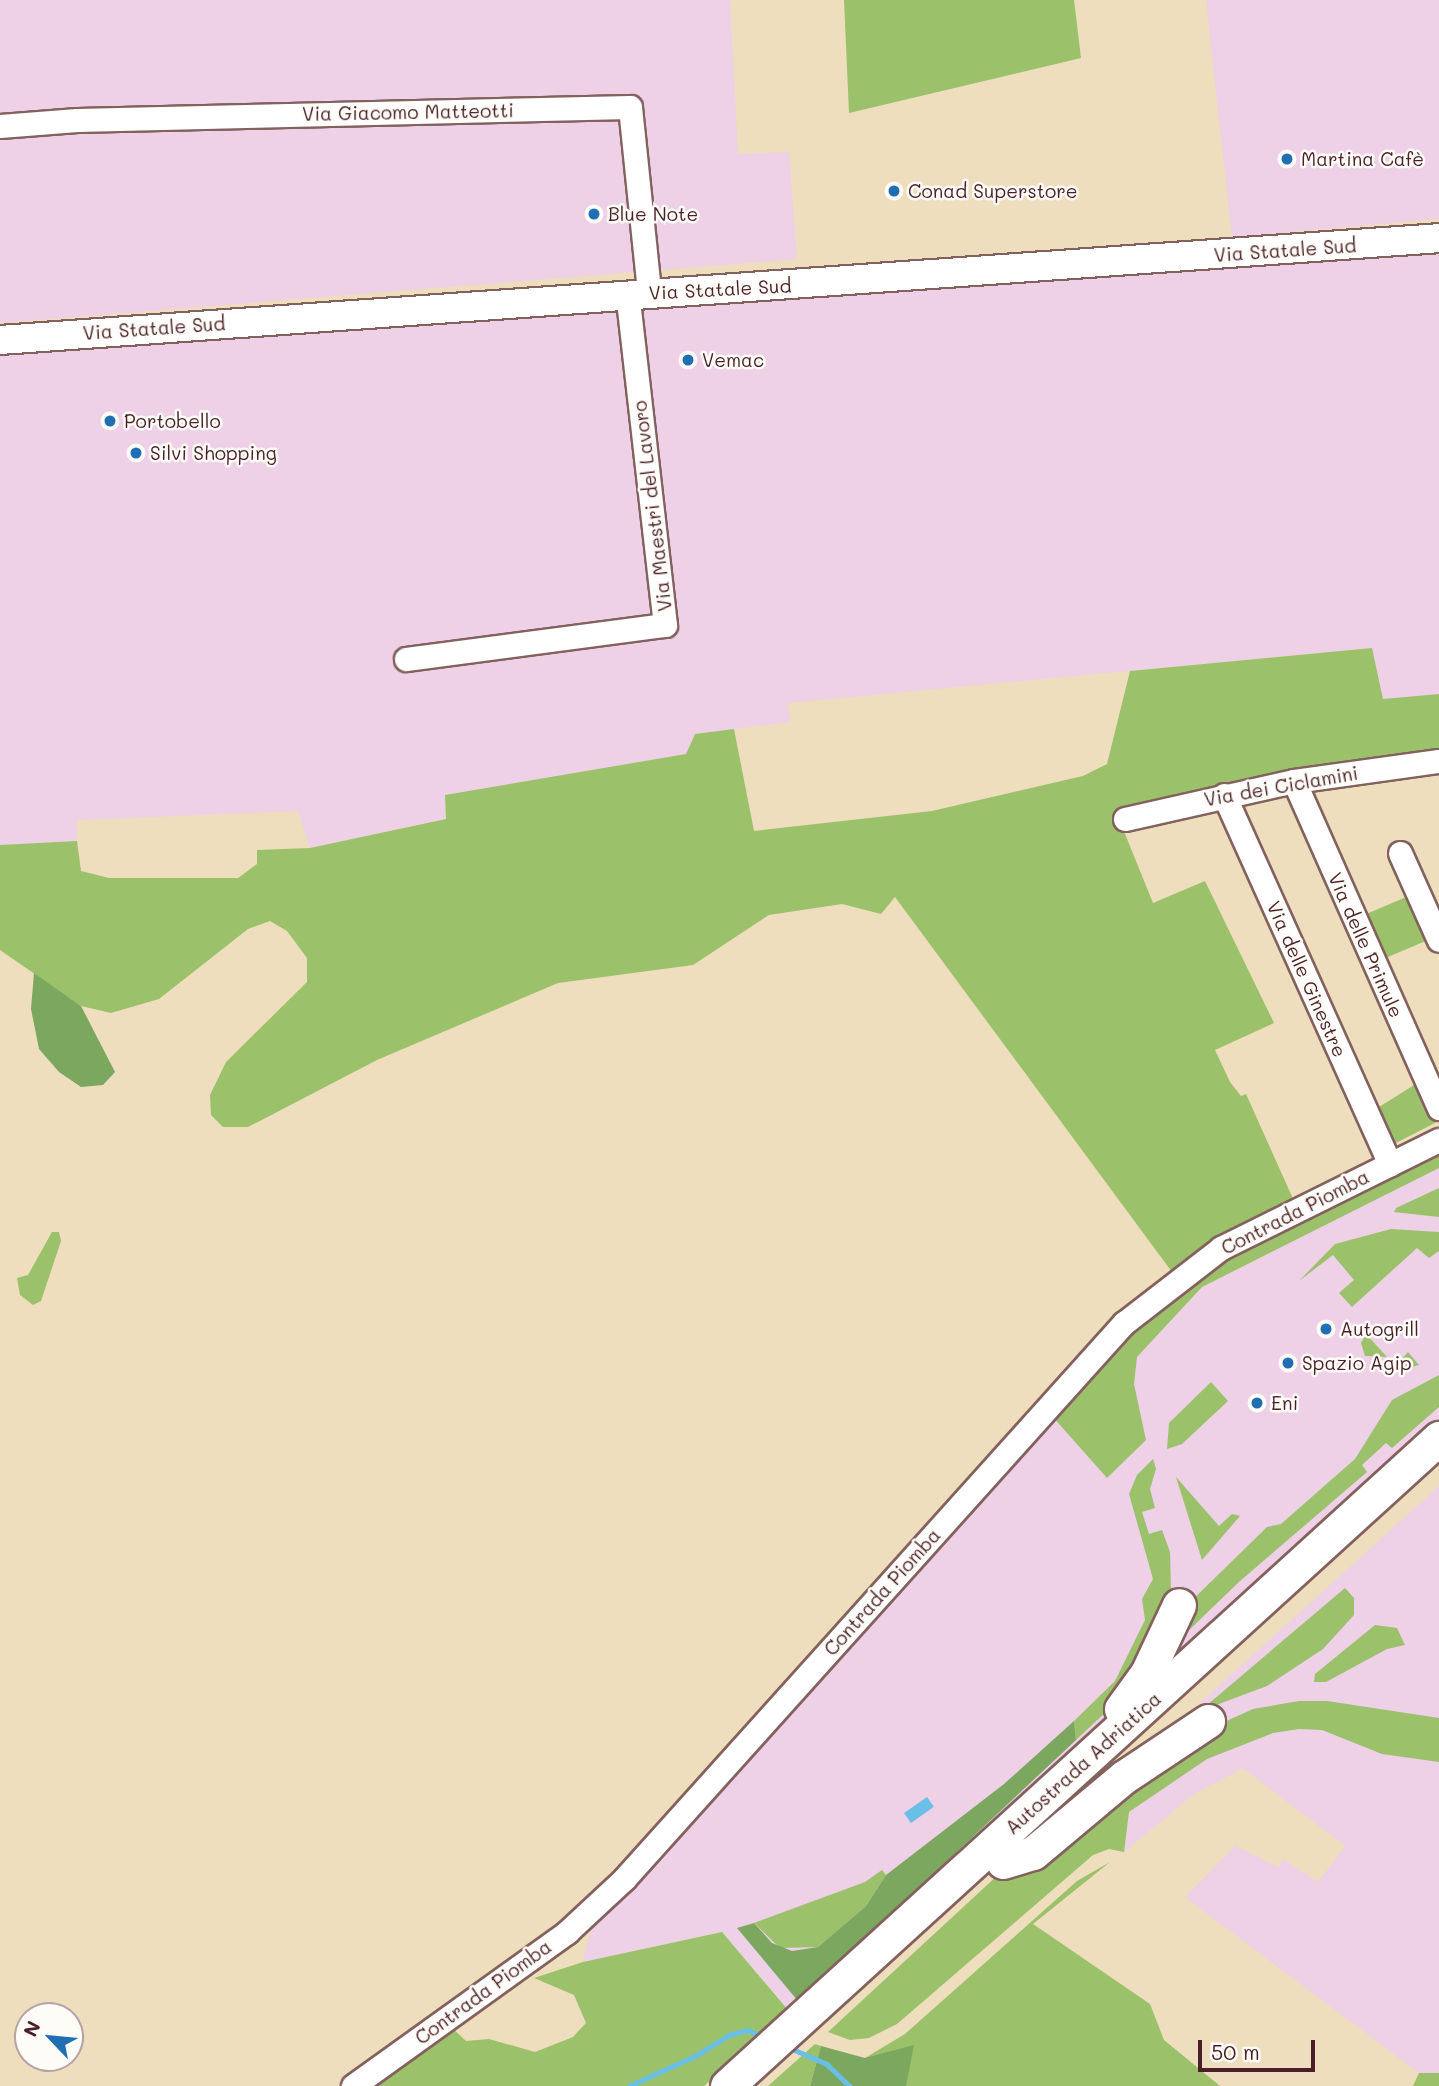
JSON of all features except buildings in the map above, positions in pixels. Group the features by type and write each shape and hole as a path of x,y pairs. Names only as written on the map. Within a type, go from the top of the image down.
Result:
{"highway":[{"name":"Autostrada Adriatica","path":"727,2086 1439,1438"},
{"name":"Autostrada Adriatica","path":"755,2086 1439,1467"},
{"path":"1038,1805 1042,1785 1127,1703 1147,1673 1179,1605"},
{"path":"1003,1862 1033,1853 1124,1777 1208,1721"}],"main road":[{"name":"Via Statale Sud","path":"0,340 638,293 818,285 1439,238"}],"street":[{"name":"Via Giacomo Matteotti","path":"0,125 77,120 630,107 638,293"},
{"name":"Via Maestri del Lavoro","path":"406,659 665,625 638,293"},
{"name":"Via dei Ciclamini","path":"1125,819 1294,781 1439,761"},
{"name":"Via delle Primule","path":"1294,781 1439,1108"},
{"name":"Via delle Ginestre","path":"1224,795 1390,1164"},
{"path":"1400,853 1439,940"},
{"name":"Contrada Piomba","path":"353,2086 567,1932 624,1879 1124,1323 1174,1280 1221,1248 1439,1140"}],"shaded area":[{"path":"0,0 730,0 738,154 789,152 797,259 0,323"},
{"path":"1206,0 1439,0 1439,219 1232,237"},
{"path":"1439,253 1439,694 1383,700 1372,648 788,703 790,722 695,734 686,754 445,795 446,819 310,848 298,811 77,820 77,841 0,845 0,350"},
{"path":"1439,1168 1439,1419 1144,1693 788,2010 722,1932 583,1962 593,1921 1052,1416 1137,1357 1202,1287"},
{"path":"1439,1486 1439,2073 1419,2073 1185,1897 1235,1846 1279,1867 1283,1859 1318,1882 1345,1846 1243,1768 1193,1795 1124,1852 1136,1761"}],"green space":[{"path":"844,0 1074,0 1081,58 849,113"},
{"path":"1372,648 1383,699 1439,694 1439,752 1117,814 1153,903 1205,881 1274,1023 1215,1050 1230,1082 1241,1096 1246,1094 1294,1201 1210,1246 1172,1272 895,897 881,914 842,904 769,915 693,965 558,983 377,1060 248,1127 223,1127 211,1115 210,1095 226,1062 307,982 307,958 287,931 270,921 248,929 159,999 111,1013 81,1006 0,950 0,845 77,841 81,871 109,878 238,878 257,864 257,850 310,848 446,819 445,795 686,754 695,734 734,729 754,831 932,811 1083,776 1107,764 1130,671"},
{"path":"1411,895 1430,939 1377,961 1359,917"},
{"path":"34,973 81,1006 115,1072 103,1085 81,1087 59,1072 39,1049 31,1009"},
{"path":"1419,1082 1437,1122 1386,1148 1371,1112"},
{"path":"1439,1151 1439,1168 1202,1287 1137,1357 1134,1384 1146,1440 1107,1478 1052,1416 1175,1289 1291,1221"},
{"path":"1439,1188 1439,1217 1394,1212 1396,1208"},
{"path":"1391,1229 1439,1232 1439,1251 1429,1258 1417,1248 1352,1307 1339,1293 1354,1280 1333,1255 1299,1281 1335,1244"},
{"path":"52,1232 59,1232 61,1241 41,1301 33,1305 20,1295 17,1278 28,1275"},
{"path":"1366,1334 1387,1357 1365,1356 1361,1343"},
{"path":"1408,1352 1419,1365 1389,1373"},
{"path":"1439,1375 1439,1407 1392,1448 1386,1443 1362,1465 1367,1472 1240,1581 1158,1660 1179,1613 1267,1527 1281,1524 1355,1459 1392,1400"},
{"path":"1211,1382 1228,1401 1182,1444 1167,1449 1169,1423"},
{"path":"1153,1459 1156,1469 1150,1489 1155,1508 1142,1512 1149,1534 1162,1530 1170,1552 1171,1591 1125,1694 1076,1740 1074,1721 1115,1681 1145,1620 1142,1599 1153,1579 1129,1494 1137,1475"},
{"path":"1176,1477 1219,1526 1232,1514 1240,1516 1202,1560"},
{"path":"1345,1588 1354,1598 1354,1615 1323,1649 1267,1686 1200,1711"},
{"path":"1375,1625 1397,1628 1405,1645 1387,1649 1326,1682 1314,1682 1315,1674"},
{"path":"1299,1701 1327,1701 1439,1718 1439,1762 1382,1754 1322,1730 1299,1729 1273,1733 1207,1759 1129,1812 1124,1852 1109,1849 1093,1855 897,2024 869,2038 850,2040 828,2032 1012,1862 1213,1727 1253,1709"},
{"path":"1074,1721 1076,1740 798,2001 737,1928 754,1923 772,1943 792,1951 818,1947 866,1906 886,1875 1004,1784"},
{"path":"1110,1862 1033,1924 1150,2004 1164,2040 1220,2086 906,2086 905,2077 865,2058 905,2034 1077,1881"},
{"path":"882,1870 886,1875 866,1906 818,1947 780,1948 754,1923 865,1882"},
{"path":"722,1932 788,2010 704,2086 365,2086 449,2025 466,2041 489,2039 535,2052 573,2037 586,2023 574,1995 534,1978 583,1962"},
{"path":"815,2044 821,2046 810,2086 768,2086"},
{"path":"914,2045 906,2086 810,2086 821,2046 865,2058"},
{"path":"1419,2073 1439,2073 1439,2086 1413,2086"}],"water":[{"path":"927,1797 934,1807 911,1823 904,1813"}],"waterway":[{"path":"629,2086 697,2055 729,2035 748,2030 764,2037"},
{"path":"788,2047 827,2064 850,2086"}],"place":[{"name":"Martina Cafè","path":"1287,159"},
{"name":"Conad Superstore","path":"894,191"},
{"name":"Blue Note","path":"594,214"},
{"name":"Vemac","path":"688,360"},
{"name":"Portobello","path":"110,421"},
{"name":"Silvi Shopping","path":"136,453"},
{"name":"Autogrill","path":"1326,1329"},
{"name":"Spazio Agip","path":"1288,1363"},
{"name":"Eni","path":"1257,1403"}]}
